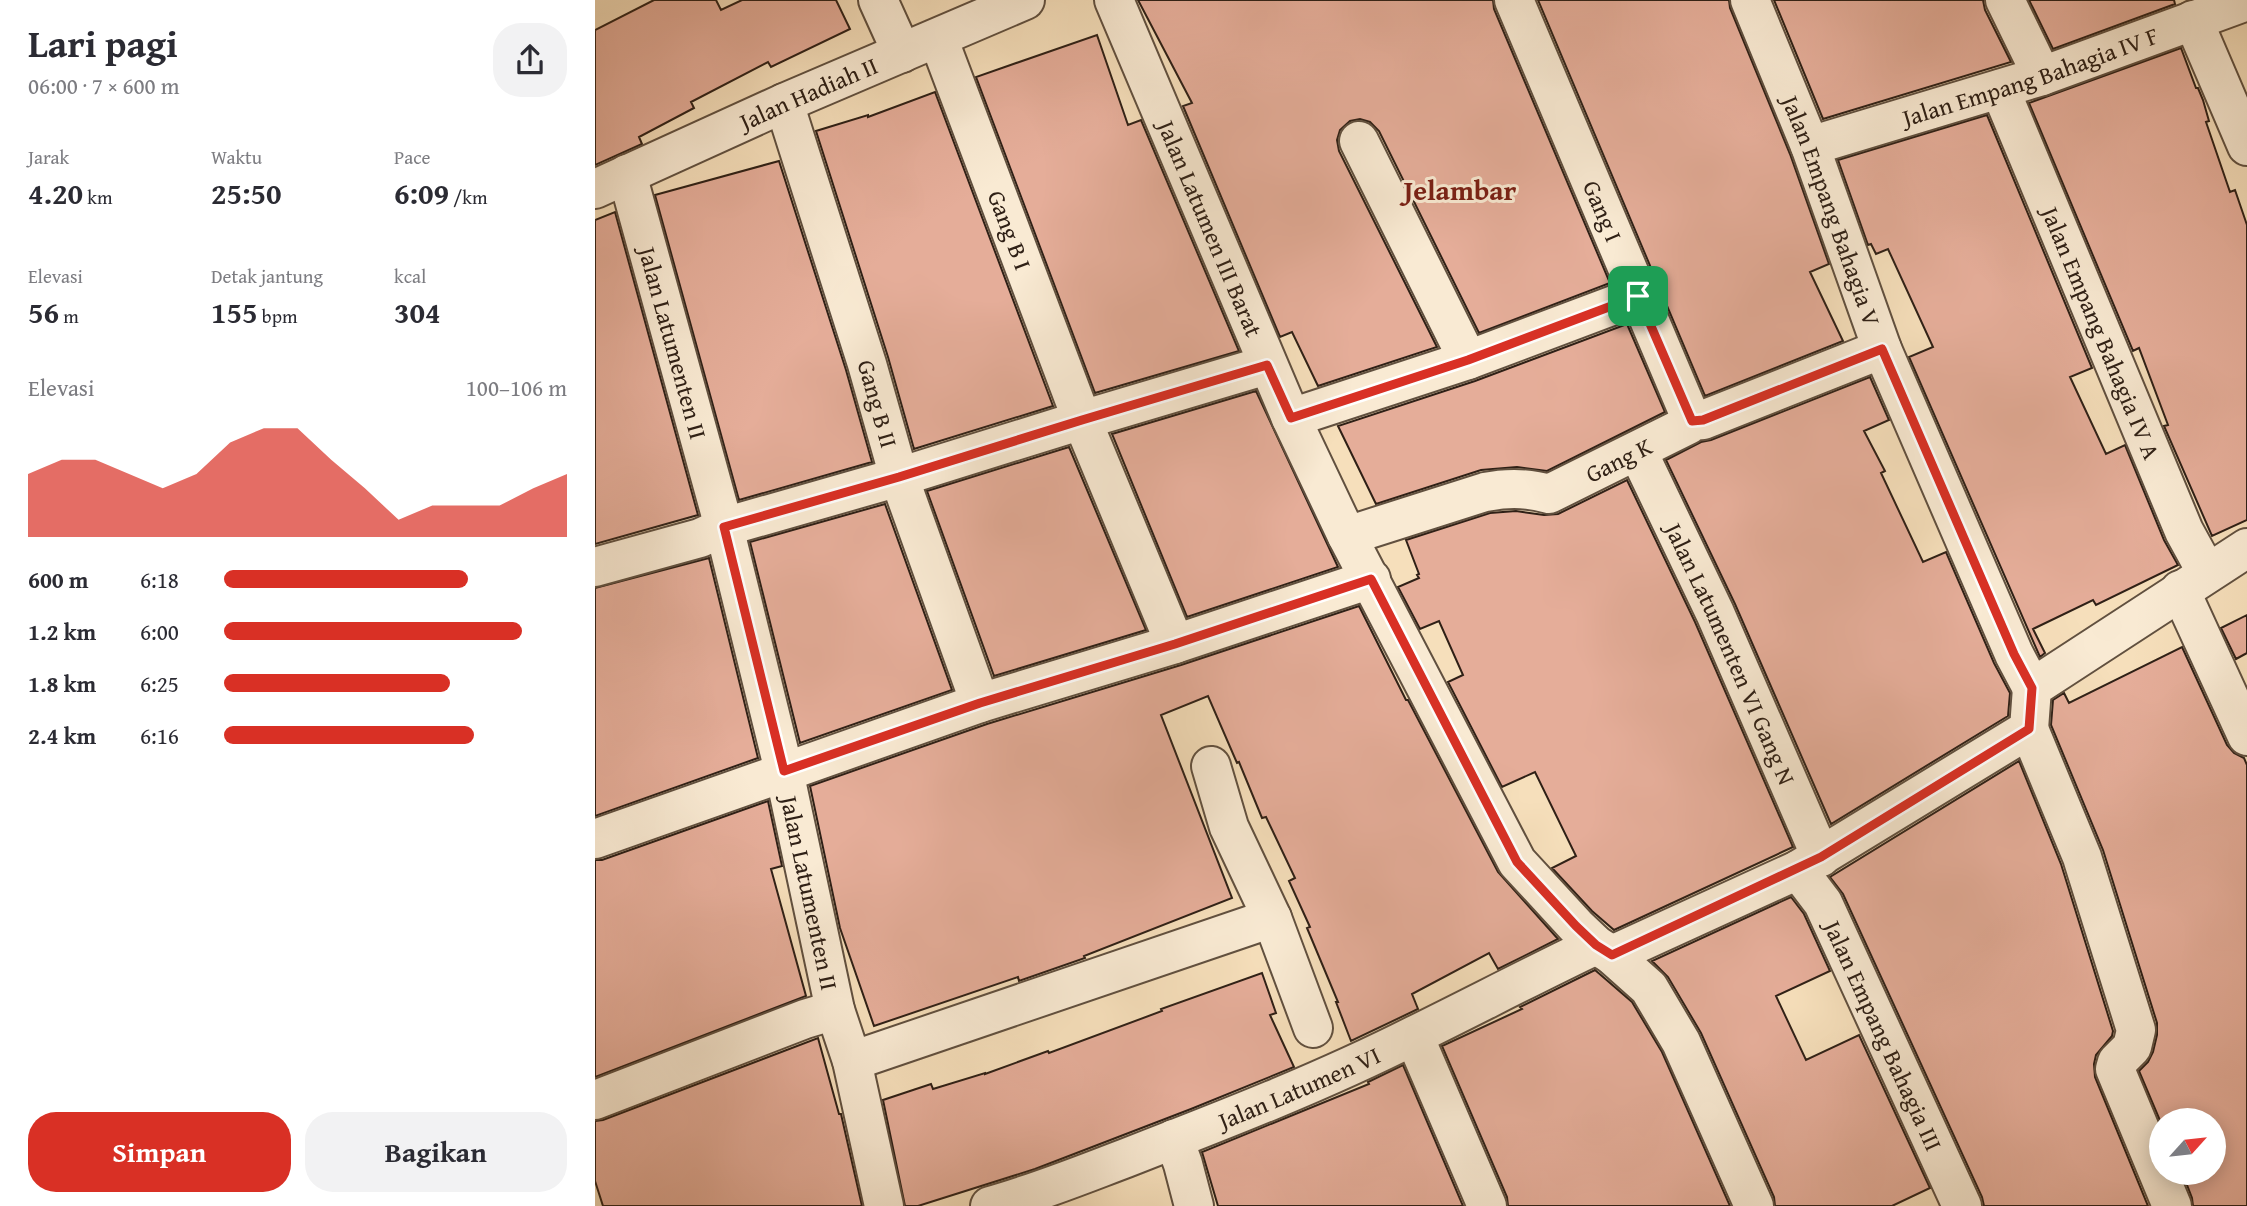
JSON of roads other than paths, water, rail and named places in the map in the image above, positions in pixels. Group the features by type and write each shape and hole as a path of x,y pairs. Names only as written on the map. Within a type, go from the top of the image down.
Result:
{"street":[{"path":"878,0 902,54"},
{"name":"Jalan Hadiah II","path":"611,182 784,103 1025,0"},
{"name":"Jalan Latumen III Barat","path":"1114,0 1291,418 1347,536 1517,862 1576,926 1649,988 1681,1042 1754,1206"},
{"name":"Gang I","path":"1514,0 1692,421"},
{"name":"Jalan Empang Bahagia V","path":"1750,0 1810,146 1882,349 2014,654 2032,688"},
{"path":"2005,0 2042,76"},
{"name":"Jalan Empang Bahagia IV F","path":"1810,146 2042,76 2234,3"},
{"path":"2193,20 2247,146"},
{"name":"Gang B I","path":"938,38 1082,420"},
{"name":"Jalan Empang Bahagia IV A","path":"2000,89 2184,531 2193,582 2247,736"},
{"name":"Gang B II","path":"784,103 867,364 899,477 980,703"},
{"path":"1359,141 1468,360"},
{"name":"Jalan Latumenten II","path":"611,182 724,527 784,771 835,1010 852,1061 884,1206"},
{"path":"1291,418 1468,360 1638,296"},
{"name":"Gang K","path":"1347,536 1499,489 1549,494 1638,452 1692,421 1703,420 1882,349"},
{"path":"595,567 700,538 724,527 899,477 1267,365"},
{"path":"1082,420 1175,644"},
{"name":"Jalan Latumenten VI Gang N","path":"1638,452 1715,613 1810,863"},
{"path":"2172,1206 2115,1069 2117,1062 2132,1047 2136,1030 2082,857 2029,729 2032,688 2247,548"},
{"path":"595,839 980,703 1175,644 1371,579"},
{"name":"Jalan Latumen VI","path":"1012,1203 1299,1089 1414,1036 1508,987 1604,950 1810,863 2029,729"},
{"path":"1211,766 1229,827 1272,918 1313,1028"},
{"name":"Jalan Empang Bahagia III","path":"1810,863 1823,903 1962,1206"},
{"path":"852,1061 1272,918"},
{"path":"595,1100 805,1019 835,1010"},
{"path":"1414,1036 1487,1206"},
{"path":"1174,1139 1194,1206"}],"district":[{"name":"Jelambar","path":"1460,189"}]}
